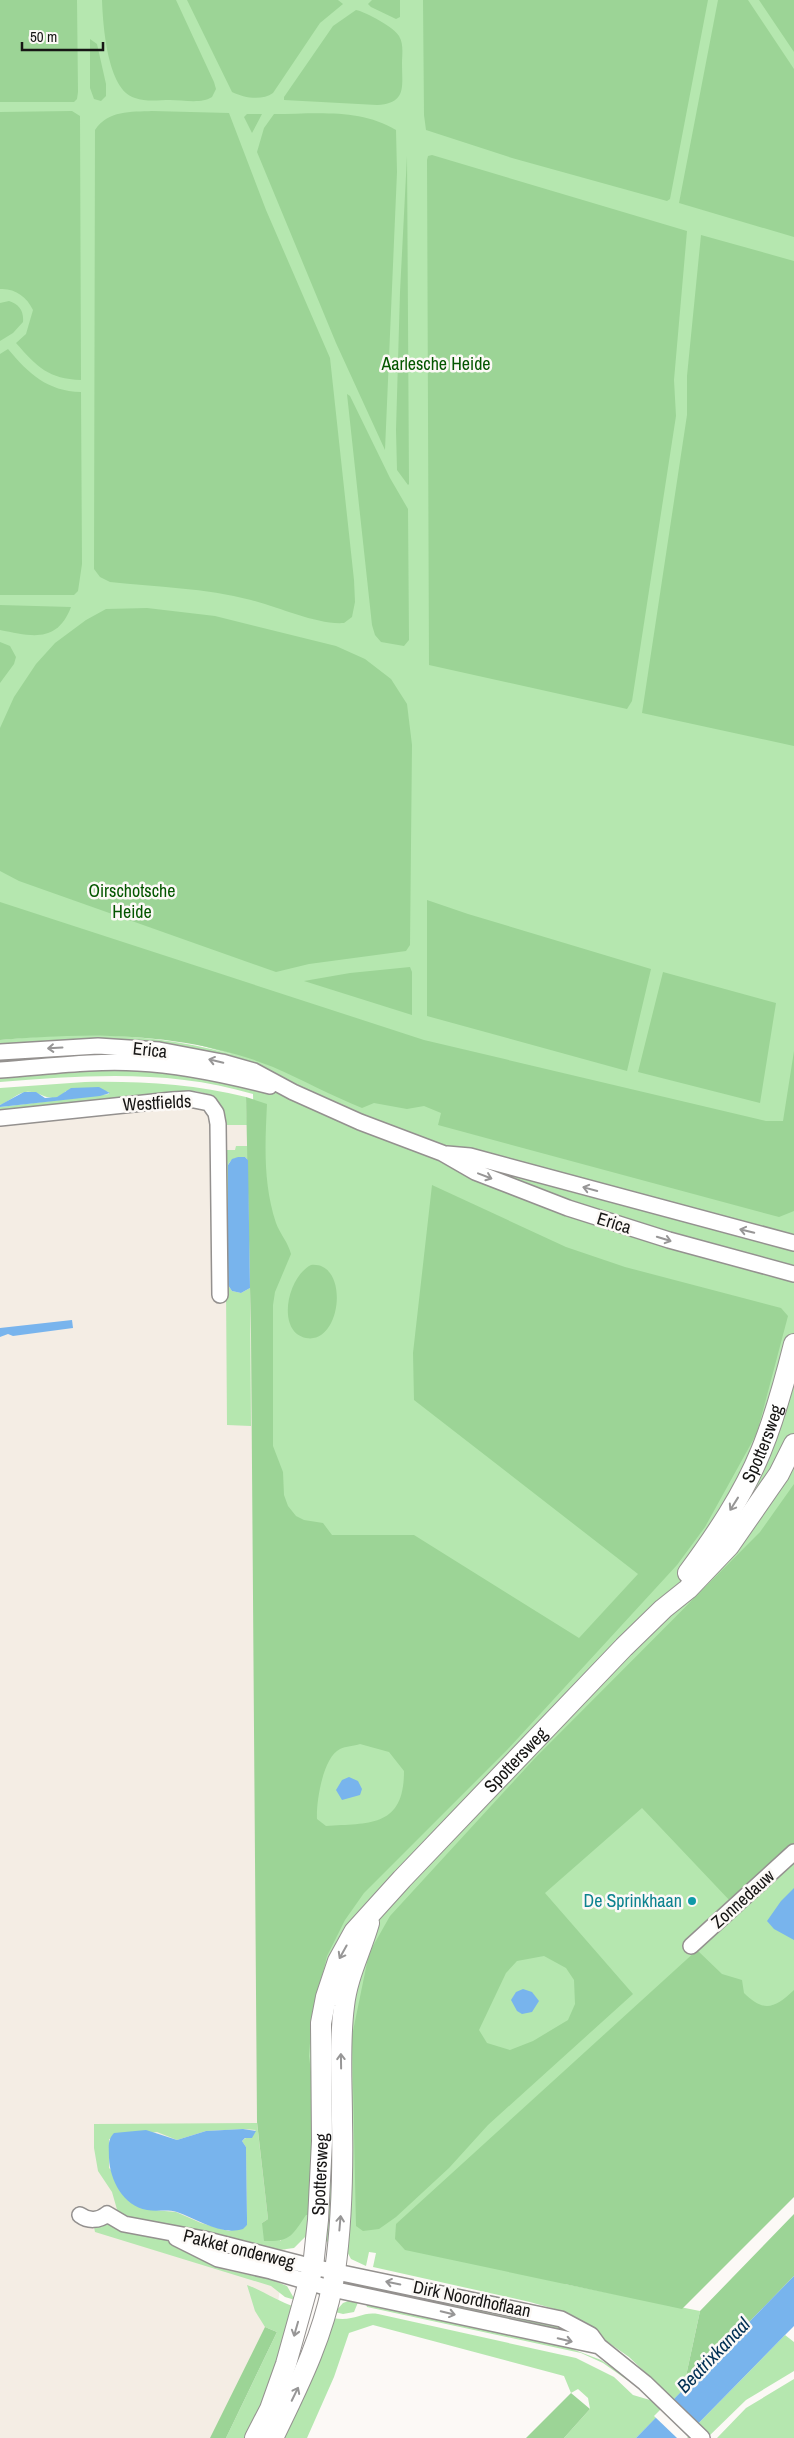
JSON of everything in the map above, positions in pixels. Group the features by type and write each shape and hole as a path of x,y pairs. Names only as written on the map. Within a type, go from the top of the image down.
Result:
{"main road":[{"name":"Spottersweg","path":"255,2438 270,2409 286,2364 311,2275 322,2142 321,2024 326,1998 338,1961 354,1932 402,1879 662,1609 711,1542 741,1493 762,1450 794,1344"},
{"name":"Spottersweg","path":"662,1609 688,1589 728,1546 779,1474 794,1444"},
{"name":"Spottersweg","path":"273,2438 304,2376 323,2322 333,2280 341,2218 341,2045 344,2005 351,1973 372,1914"}],"street":[{"name":"Erica","path":"0,1052 98,1046 159,1050 187,1054 254,1071 293,1092 375,1128 442,1153 475,1172 568,1208 670,1240 794,1274"},
{"name":"Erica","path":"0,1070 99,1062 138,1063 218,1074 293,1092"},
{"name":"Westfields","path":"0,1118 189,1098 209,1102 216,1113 218,1124 220,1295"},
{"name":"Erica","path":"442,1153 470,1156 794,1244"},
{"name":"Zonnedauw","path":"691,1946 794,1852"},
{"name":"Pakket onderweg","path":"80,2215 86,2219 96,2219 107,2214 124,2224 164,2232 218,2258 333,2280"},
{"name":"Dirk Noordhoflaan","path":"333,2280 599,2346 646,2383 702,2438"}],"shaded area":[{"path":"189,1090 257,1108 288,2231 277,2310 217,2438 0,2438 0,1112"}],"green space":[{"name":"Aarlesche Heide","path":"0,0 794,0 794,2148 565,2284 700,2311 686,2376 690,2383 636,2438 564,2438 590,2409 588,2398 578,2389 571,2393 564,2376 373,2325 349,2333 334,2377 307,2438 281,2438 333,2318 347,2319 372,2313 576,2358 614,2377 633,2395 650,2400 651,2378 629,2357 573,2318 558,2310 373,2267 376,2253 369,2252 366,2266 351,2259 344,2246 306,2236 294,2248 279,2250 250,2247 128,2220 118,2213 112,2192 98,2171 94,2148 94,2124 257,2123 268,2219 262,2223 281,2241 253,1094 222,1086 159,1077 64,1077 0,1082 0,1073 214,1057 0,1049 0,1040 88,1035 116,1036 173,1042 231,1054 174,1038 75,1030 0,1036","holes":["256,2130 242,2141 246,2147 247,2225 229,2231 201,2223 176,2212 153,2210 109,2168 109,2139 157,2132 177,2140 206,2131"]},
{"path":"0,0 77,0 78,92 77,99 74,102 0,102"},
{"path":"102,0 176,0 214,82 216,89 212,97 198,101 148,100 135,98 126,92 118,83 108,55"},
{"path":"187,0 338,0 343,4 320,23 273,93 269,96 253,98 232,92"},
{"path":"372,0 400,0 400,17 396,19 371,7 368,4"},
{"path":"423,0 708,0 670,199 667,201 512,158 426,130 424,115"},
{"path":"718,0 748,0 794,69 794,237 679,203"},
{"path":"759,0 794,0 794,52"},
{"path":"356,10 386,25 401,39 402,86 398,97 387,104 377,105 284,100 284,97 333,26"},
{"path":"90,39 97,44 106,84 106,96 101,101 94,99 90,88"},
{"path":"72,111 80,116 81,380 60,377 44,370 16,343 26,334 33,310 20,294 11,290 0,289 0,112"},
{"path":"152,111 229,113 266,210 330,358 354,580 355,602 352,617 344,623 322,621 234,596 181,588 110,582 100,577 94,569 95,130 100,123 113,115"},
{"path":"321,113 352,115 368,118 396,130 397,172 385,450 336,343 257,152 264,128 274,114"},
{"path":"247,114 262,114 252,133 244,117"},
{"path":"432,155 687,231 674,380 676,416 632,701 627,709 429,665 427,160 428,156"},
{"path":"407,156 408,485 397,470 396,430 400,292"},
{"path":"701,235 794,261 794,746 642,713 687,415 687,376"},
{"path":"9,301 20,308 23,314 23,322 13,333 0,341 0,303"},
{"path":"8,349 23,366 48,385 69,391 81,392 82,564 78,591 74,595 0,595 0,354"},
{"path":"347,394 350,396 390,478 408,509 409,640 404,646 381,642 375,635 372,625"},
{"path":"0,605 71,607 65,619 58,627 42,635 32,635 0,630"},
{"name":"Oirschotsche Heide","path":"147,608 215,616 336,646 365,659 391,679 407,704 412,745 410,945 406,951 309,964 276,972 19,881 0,871 0,728 14,697 36,664 55,643 86,620 106,609"},
{"path":"0,642 10,646 16,657 14,664 0,683"},
{"path":"427,900 651,969 627,1071 427,1016"},
{"path":"0,902 424,1040 766,1121 783,1121 794,1051 794,1211 779,1217 438,1125 441,1113 424,1106 407,1109 374,1103 362,1108 273,1067 240,1055 207,1047 138,1037 69,1036 0,1040"},
{"path":"410,967 412,972 412,1015 304,981 350,973"},
{"path":"663,972 776,1003 760,1103 638,1072"},
{"path":"85,1082 166,1084 246,1097 247,1125 225,1125 223,1111 217,1101 202,1092 194,1091 0,1112 0,1107 109,1094 109,1092 104,1091 66,1091 61,1096 51,1098 26,1092 0,1105 0,1088"},
{"path":"246,1097 267,1104 266,1149 269,1194 276,1223 291,1254 275,1292 273,1305 273,1446 283,1472 284,1495 288,1506 296,1516 304,1520 323,1523 332,1535 414,1535 579,1638 638,1574 414,1400 413,1353 432,1185 566,1247 625,1267 781,1308 788,1316 757,1433 705,1527 677,1565 507,1750 364,1893 345,1920 327,1956 312,2017 309,2056 314,2096 308,2215 306,2215 290,2236 273,2241 264,2241 262,2223 268,2219 257,2122 251,1334","holes":["360,1744 389,1752 404,1771 398,1803 391,1812 382,1818 357,1824 326,1826 317,1819 322,1781 325,1770 334,1754 342,1748"]},
{"path":"236,1146 248,1146 248,1160 245,1157 233,1159 228,1165 228,1285 232,1291 241,1293 250,1288 251,1426 227,1425 225,1150 235,1150"},
{"path":"311,1265 323,1267 332,1276 336,1288 337,1303 334,1317 327,1329 318,1337 306,1338 297,1334 291,1326 288,1304 296,1281 303,1271"},
{"path":"794,1484 794,1843 732,1903 642,1808 545,1893 633,1994 488,2125 449,2168 396,2217 379,2229 363,2231 356,2226 352,2036 369,1953 390,1916 536,1757 760,1532","holes":["544,1956 566,1968 574,1980 575,2004 568,2020 533,2041 510,2050 487,2043 479,2030 506,1973 517,1961"]},
{"path":"697,1950 722,1974 742,1980 744,1993 758,2004 769,2006 775,2004 794,1990 794,2197 682,2309 405,2250 395,2239 396,2224"},
{"path":"794,2214 794,2276 690,2383 686,2376 700,2311"},
{"path":"104,2223 174,2242 226,2270 270,2279 287,2286 295,2300 285,2297 271,2286 95,2232 94,2227"},
{"path":"247,2285 296,2307 250,2438 226,2438 277,2332 265,2327 255,2311"},
{"path":"369,2285 502,2316 560,2325 580,2334 368,2290"},
{"path":"359,2300 354,2312 343,2314 335,2312 343,2303"},
{"path":"365,2301 567,2347 601,2360 631,2380 630,2382 603,2363 581,2353 367,2307"},
{"path":"265,2327 277,2332 226,2438 210,2438"},
{"path":"785,2335 794,2342 794,2371 746,2400 707,2438 684,2438"},
{"path":"794,2379 794,2438 717,2438 746,2408"},
{"path":"571,2393 590,2409 564,2438 526,2438"}],"water":[{"path":"99,1087 110,1093 100,1096 0,1107 0,1105 24,1092 36,1092 45,1098 57,1097 71,1088"},
{"path":"245,1157 248,1160 250,1288 241,1293 232,1291 228,1285 228,1165 232,1159"},
{"path":"72,1320 73,1328 13,1336 8,1334 0,1337 0,1328"},
{"path":"349,1777 358,1781 362,1789 360,1795 342,1800 336,1790 342,1780"},
{"path":"794,1888 794,1940 774,1929 767,1921 781,1901"},
{"path":"523,1989 532,1992 539,2001 532,2012 522,2014 517,2011 511,2000 516,1992"},
{"path":"243,2129 256,2131 252,2138 245,2138 242,2141 246,2147 247,2219 247,2225 243,2229 234,2231 218,2229 177,2212 151,2211 139,2208 125,2198 115,2183 110,2166 109,2151 109,2141 114,2133 146,2130 177,2140 206,2131"},
{"path":"794,2276 794,2326 684,2438 636,2438"}],"pier":[{"path":"672,2398 700,2425 687,2438 677,2438 654,2416"}],"place":[{"name":"De Sprinkhaan","path":"692,1901"}],"water label":[{"name":"Beatrixkanaal","path":"713,2355"}]}
